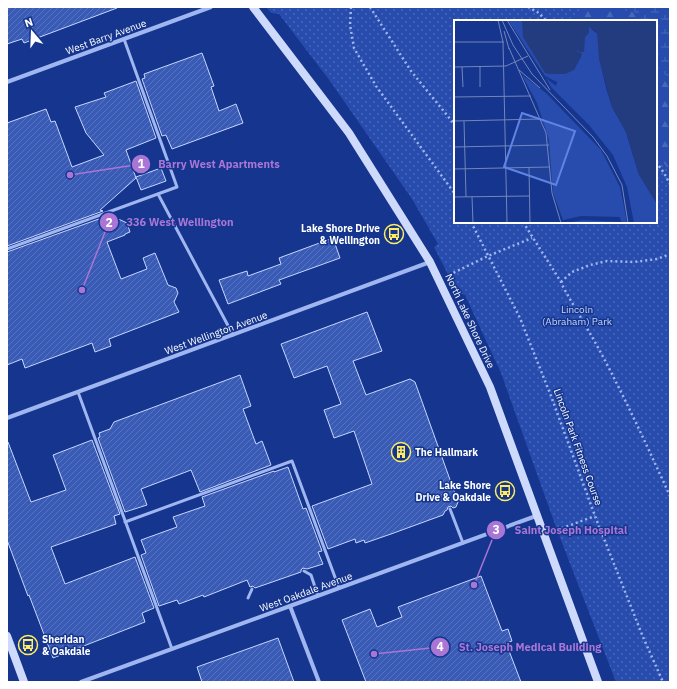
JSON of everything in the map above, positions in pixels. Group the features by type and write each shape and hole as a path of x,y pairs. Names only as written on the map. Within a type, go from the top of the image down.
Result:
{"street":[{"name":"West Barry Avenue","path":"7,82 211,7"},
{"name":"North Lake Shore Drive","path":"253,7 349,133 430,262 490,387 598,682"},
{"name":"West Wellington Avenue","path":"7,418 430,262"},
{"name":"West Oakdale Avenue","path":"80,682 536,516"},
{"path":"290,606 319,682"},
{"path":"7,636 24,682"}],"lane":[{"path":"7,249 177,187 124,39"},
{"path":"158,194 233,335"},
{"path":"78,392 172,649"},
{"path":"125,522 292,461 339,588"},
{"path":"450,509 462,543"},
{"path":"304,571 311,575 318,596"},
{"path":"248,598 252,589"}],"path":[{"path":"351,7 350,25 354,48 376,86 454,193"},
{"path":"370,7 411,71 454,124"},
{"path":"528,7 539,13 545,20"},
{"path":"657,163 670,184"},
{"name":"Lincoln Park Fitness Course","path":"472,223 520,318 551,396 595,516 643,637 663,682"},
{"path":"524,223 561,282 604,359 641,432 670,496"},
{"path":"449,275 488,256 532,238"},
{"path":"561,282 572,272 590,265 607,261 634,262 657,259 670,254"},
{"path":"557,530 595,516"}],"green space":[{"name":"Lincoln (Abraham) Park","path":"266,7 670,7 670,682 616,682 557,530 501,373 465,295 457,292 434,247 438,244 412,199 330,81 279,14 271,13"},
{"path":"631,7 670,7 670,77 657,70 657,20 640,20"},
{"path":"589,8 617,8 643,15 645,20 568,20 581,11"},
{"path":"657,44 670,58 670,171 657,154"}],"building":[{"path":"7,7 117,8 24,43 22,39 7,44"},
{"path":"202,53 214,86 211,87 219,111 236,104 243,123 172,149 166,135 162,136 142,79 145,78 144,74"},
{"path":"136,81 156,138 126,150 136,178 100,210 103,211 7,246 7,123 46,109 51,122 55,121 72,167 104,155 86,133 75,107 106,97 104,93"},
{"path":"161,168 166,181 141,190 136,177"},
{"path":"110,215 127,223 130,232 107,242 121,279 147,269 143,258 155,253 168,285 176,288 178,293 174,302 179,312 109,339 111,346 95,352 92,343 25,368 22,359 7,365 7,252"},
{"path":"333,238 340,258 279,280 281,284 228,304 219,280 247,271 248,276 281,264 279,258"},
{"name":"The Hallmark","path":"367,312 382,351 353,361 366,395 410,379 415,382 458,502 456,507 448,507 443,515 391,534 365,543 364,540 356,543 355,539 328,549 312,506 372,484 354,431 334,438 324,410 341,404 327,366 294,378 281,344"},
{"path":"240,375 251,406 243,409 256,444 262,441 271,465 200,492 191,470 141,489 147,505 125,512 98,438 100,437 99,433 110,429 114,422"},
{"path":"92,440 120,514 114,516 116,524 51,547 65,584 135,557 154,608 142,613 145,622 53,658 7,540 7,442 31,502 66,490 53,455"},
{"path":"288,467 303,509 306,508 322,551 318,552 323,564 307,569 303,568 301,572 255,588 253,586 250,587 247,580 204,597 203,595 179,604 177,600 159,606 141,555 146,553 141,540 177,527 173,517 205,506 202,497"},
{"path":"481,576 502,631 508,629 512,641 506,643 521,682 366,682 342,620 370,609 377,627 402,617 398,607"},
{"path":"278,638 294,682 202,682 197,667"}],"place":[{"name":"Barry West Apartments","path":"70,175"},
{"name":"Lake Shore Drive & Wellington","path":"394,234"},
{"name":"336 West Wellington","path":"82,290"},
{"name":"The Hallmark","path":"401,452"},
{"name":"Lake Shore Drive & Oakdale","path":"505,491"},
{"name":"Saint Joseph Hospital","path":"474,585"},
{"name":"Sheridan & Oakdale","path":"28,645"},
{"name":"St. Joseph Medical Building","path":"374,654"}]}
